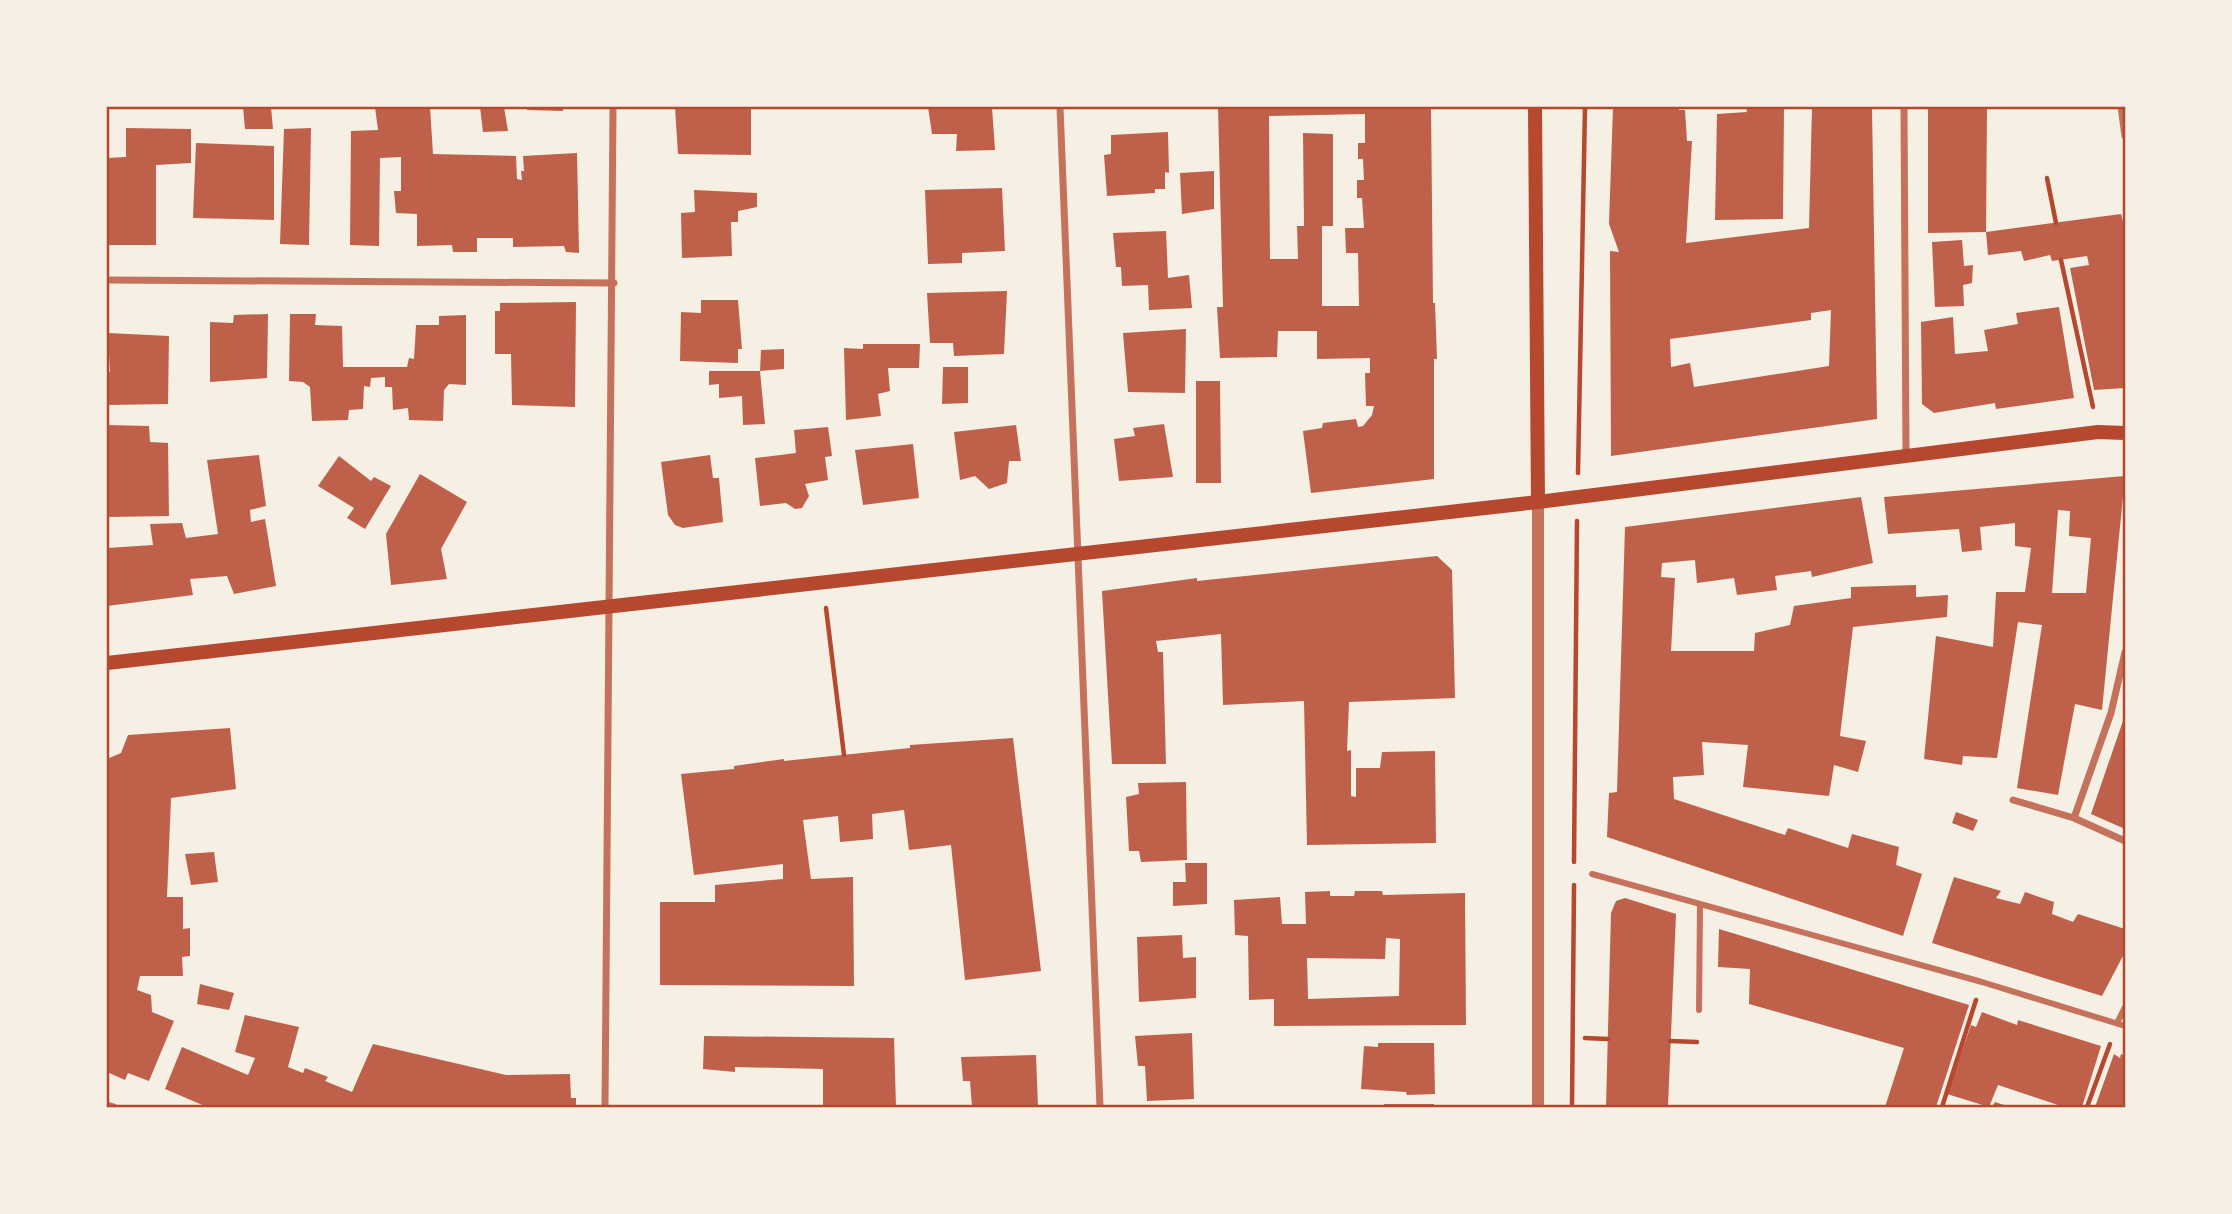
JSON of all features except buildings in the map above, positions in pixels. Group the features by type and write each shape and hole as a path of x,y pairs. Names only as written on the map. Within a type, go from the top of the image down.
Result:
{"main road":[{"path":"1535,107 1538,502"},
{"path":"107,663 1538,502 2098,432 2125,433"}],"street":[{"path":"605,1107 614,283 613,107"},
{"path":"1060,107 1080,554 1100,1107"},
{"path":"1904,107 1906,455"},
{"path":"2121,107 2125,136"},
{"path":"107,280 614,283"},
{"path":"1538,502 1538,1107"},
{"path":"2074,818 2111,713 2125,652"},
{"path":"2013,800 2074,818 2125,841"},
{"path":"1592,874 1982,982 2125,1026"},
{"path":"1699,1010 1700,905"},
{"path":"2117,1023 2125,1007"},
{"path":"107,1105 114,1107"}],"path":[{"path":"1572,1107 1584,107"},
{"path":"2048,178 2056,223"},
{"path":"2061,260 2098,432"},
{"path":"823,582 844,755"},
{"path":"1942,1107 1982,982"},
{"path":"2087,1107 2117,1023"},
{"path":"1585,1038 1608,1039"},
{"path":"1670,1041 1697,1042"}]}
